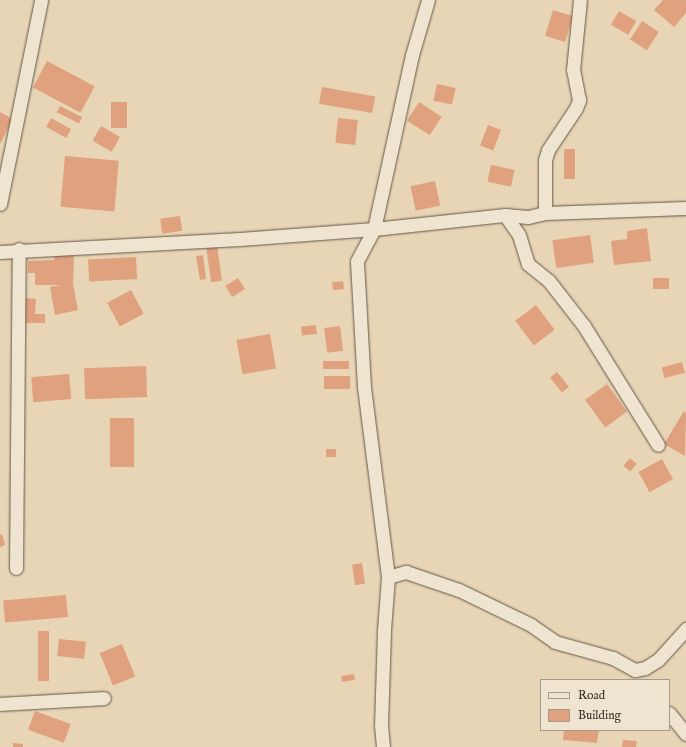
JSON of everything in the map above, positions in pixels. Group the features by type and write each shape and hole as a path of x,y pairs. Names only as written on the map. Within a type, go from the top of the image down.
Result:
{"street":[{"path":"0,204 41,0"},
{"path":"383,747 381,726 388,577 364,387 359,319 357,261 374,229 412,55 428,0"},
{"path":"545,213 545,160 548,150 576,108 579,100 573,70 580,0"},
{"path":"0,252 20,249 240,239 374,229 505,215 528,217 545,213 686,208"},
{"path":"505,215 519,235 528,264 549,281 584,326 658,445"},
{"path":"16,568 20,249"},
{"path":"388,577 406,572 459,590 531,624 555,642 613,658 639,675 645,668 658,660 686,629"},
{"path":"0,704 104,698"},
{"path":"670,714 686,734"}],"building":[{"path":"663,0 686,0 686,13 674,27 654,10"},
{"path":"553,10 573,16 565,42 545,36"},
{"path":"619,11 636,21 628,35 611,25"},
{"path":"642,21 659,32 647,50 630,39"},
{"path":"47,61 95,86 81,113 33,87"},
{"path":"437,84 456,88 452,105 433,101"},
{"path":"322,87 375,96 372,113 319,104"},
{"path":"111,102 127,102 127,128 111,128"},
{"path":"419,102 442,117 430,135 407,120"},
{"path":"60,106 82,117 79,124 57,112"},
{"path":"0,112 13,119 0,144"},
{"path":"51,118 71,129 66,138 46,127"},
{"path":"338,118 358,120 355,145 335,143"},
{"path":"488,125 501,130 493,151 480,146"},
{"path":"101,126 120,137 112,152 92,141"},
{"path":"564,149 575,149 575,179 564,179"},
{"path":"65,156 119,161 114,212 61,207"},
{"path":"491,165 514,170 511,187 487,182"},
{"path":"435,181 440,205 416,211 411,186"},
{"path":"180,216 182,231 162,234 160,219"},
{"path":"647,228 651,261 614,265 611,241 627,239 627,231"},
{"path":"590,235 594,263 556,268 552,240"},
{"path":"217,245 222,281 211,282 206,247"},
{"path":"74,254 73,284 78,310 55,315 50,287 61,285 35,285 35,273 28,273 28,261 54,260 54,255"},
{"path":"203,255 206,279 200,280 196,256"},
{"path":"136,257 137,279 89,281 88,260"},
{"path":"238,278 245,289 232,297 225,286"},
{"path":"653,278 669,278 669,289 653,289"},
{"path":"343,281 344,289 333,290 332,282"},
{"path":"131,290 144,314 120,327 107,303"},
{"path":"25,298 36,299 35,314 45,314 45,323 25,323"},
{"path":"536,305 555,330 534,345 515,321"},
{"path":"316,325 317,334 302,336 301,327"},
{"path":"340,326 343,351 327,353 324,328"},
{"path":"270,334 276,368 243,374 237,340"},
{"path":"323,361 349,361 349,369 323,369"},
{"path":"682,362 685,373 665,378 662,367"},
{"path":"146,366 147,397 85,399 84,368"},
{"path":"557,372 569,387 562,392 550,378"},
{"path":"69,374 71,399 33,402 31,377"},
{"path":"324,376 350,376 350,389 324,389"},
{"path":"607,384 627,412 605,427 585,400"},
{"path":"684,411 686,413 685,456 664,444"},
{"path":"110,418 134,418 134,467 110,467"},
{"path":"326,449 336,449 336,457 326,457"},
{"path":"630,458 637,464 630,471 623,466"},
{"path":"662,459 673,479 650,492 638,472"},
{"path":"2,534 5,545 0,547 0,535"},
{"path":"362,563 365,584 355,585 352,564"},
{"path":"66,595 68,617 5,622 3,600"},
{"path":"38,631 49,631 49,681 38,681"},
{"path":"59,639 86,642 84,659 57,656"},
{"path":"122,644 135,676 113,685 100,653"},
{"path":"354,674 355,680 342,682 341,676"},
{"path":"35,711 71,724 64,743 28,730"},
{"path":"564,731 599,731 597,743 563,740"},
{"path":"623,740 637,741 636,747 622,747"},
{"path":"13,743 23,744 23,747 13,747"}]}
